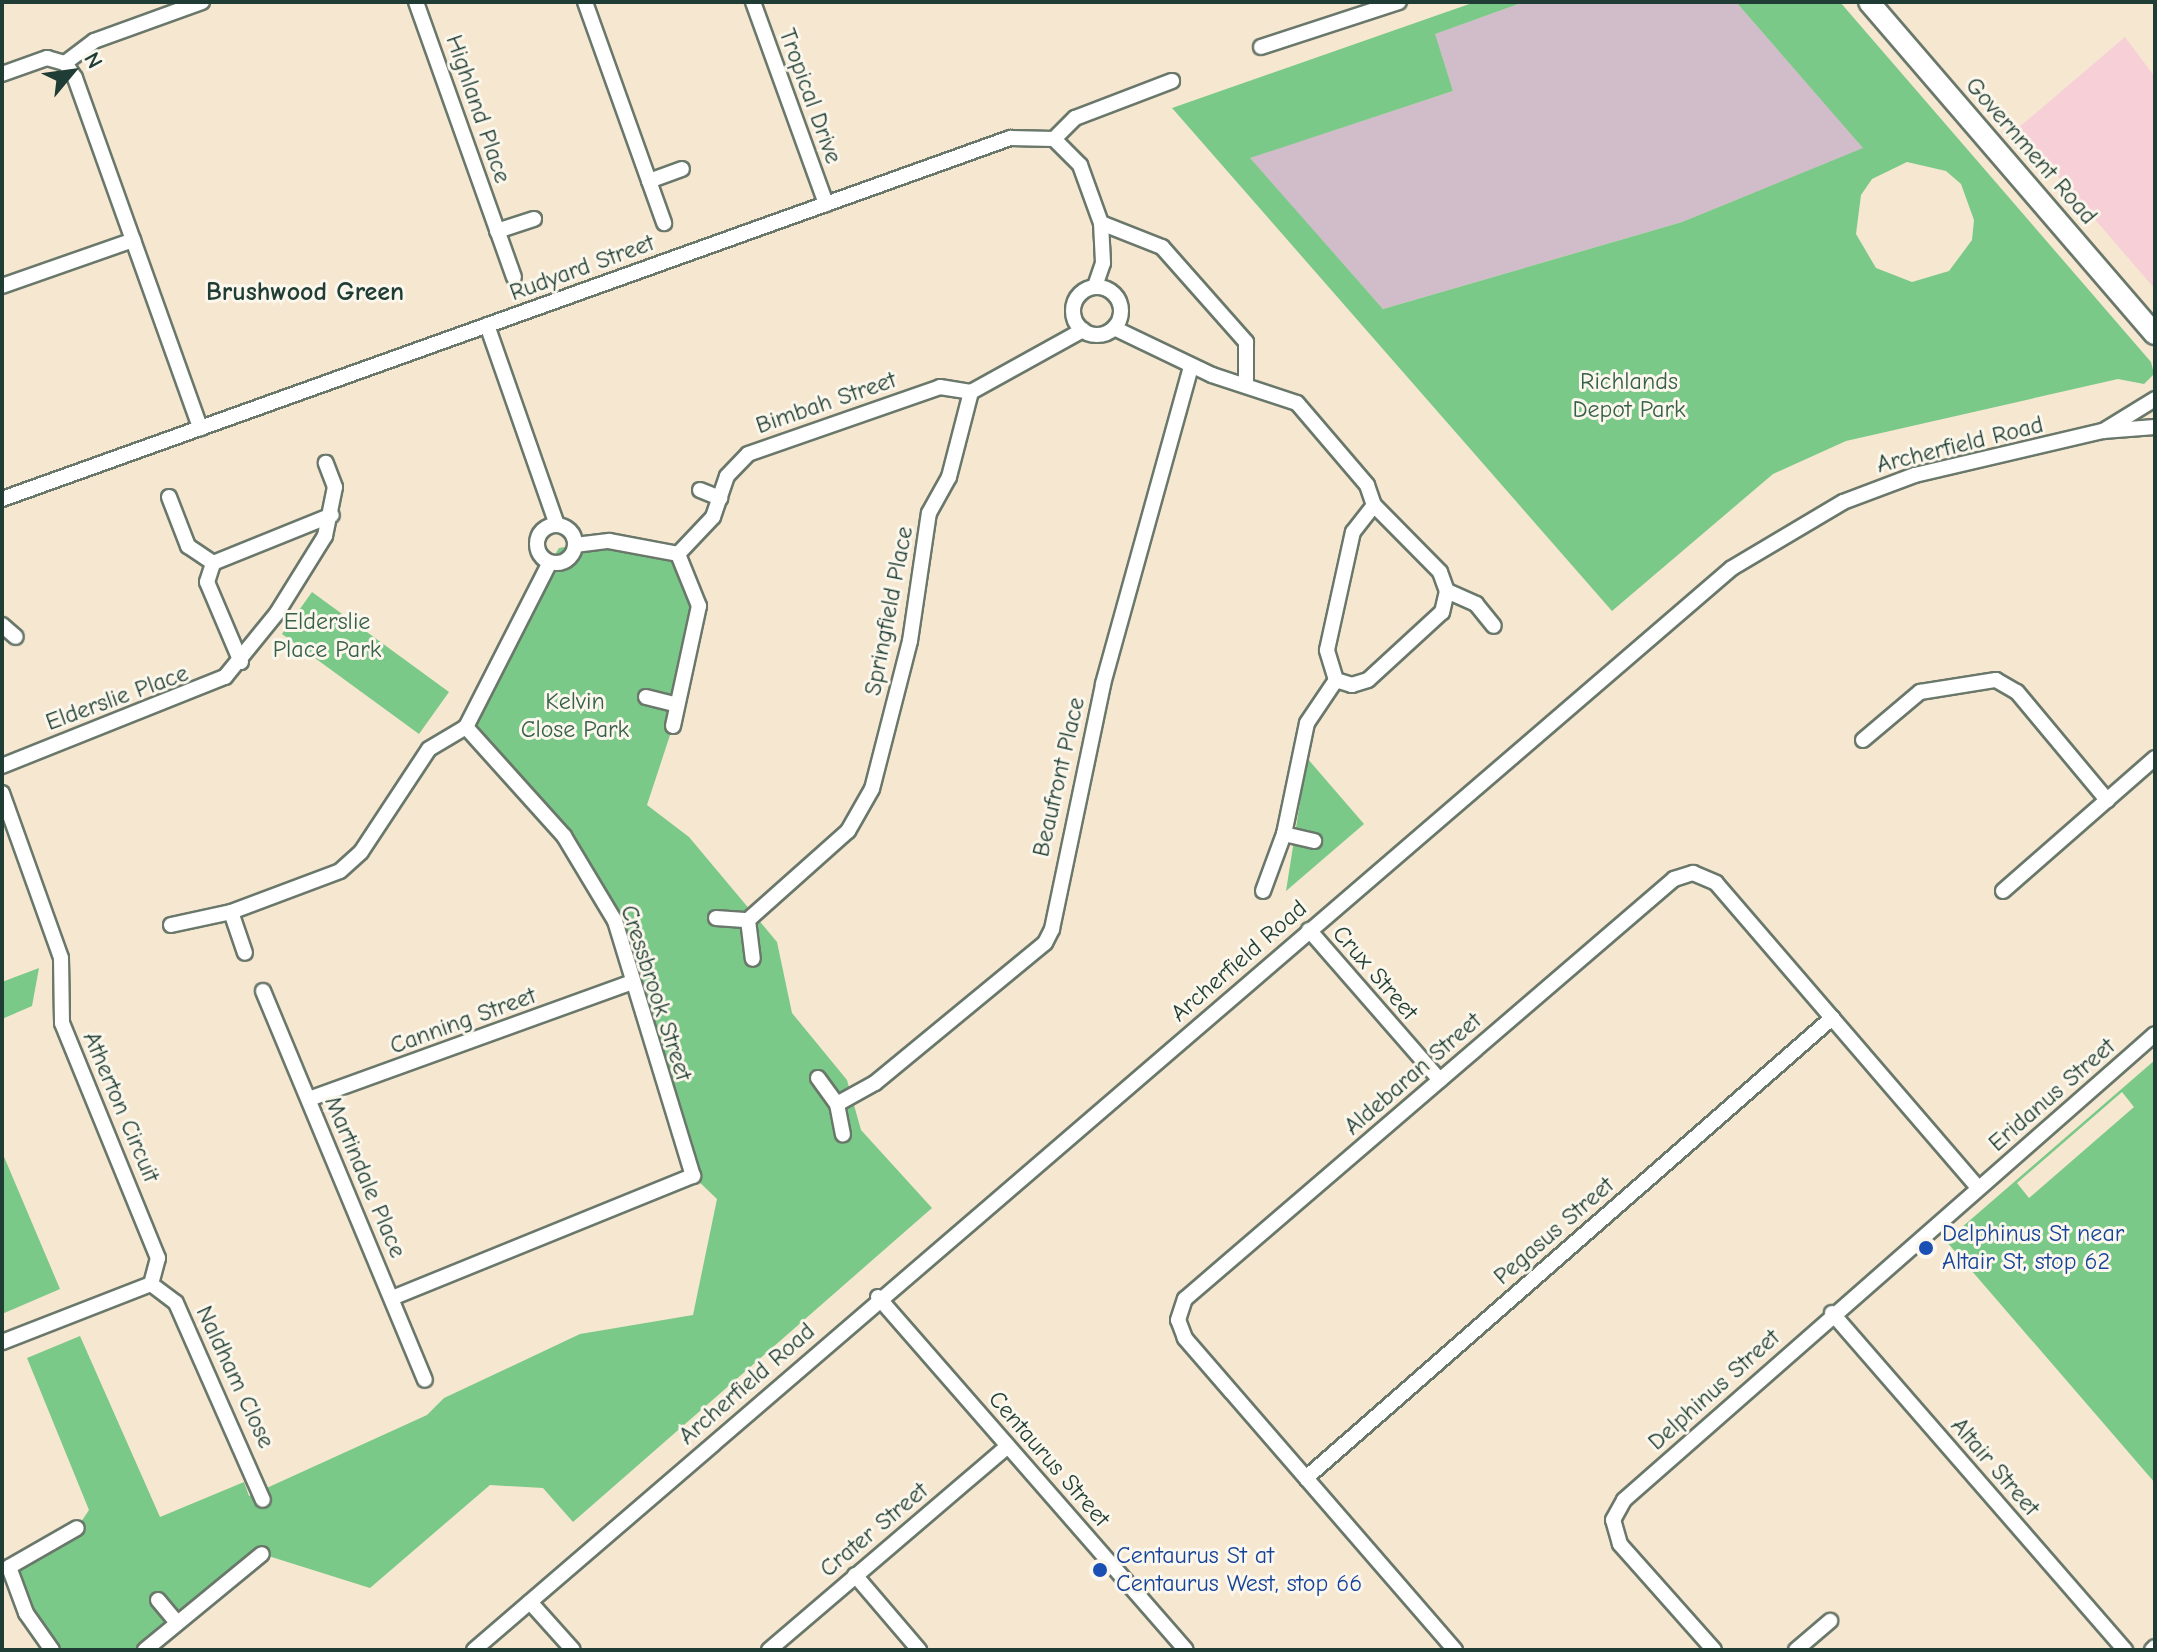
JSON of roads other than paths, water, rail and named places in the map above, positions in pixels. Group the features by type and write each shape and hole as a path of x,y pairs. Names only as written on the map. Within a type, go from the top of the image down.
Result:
{"street":[{"path":"65,63 94,41 202,2"},
{"name":"Highland Place","path":"416,2 514,277"},
{"path":"585,2 664,223"},
{"name":"Tropical Drive","path":"753,2 826,204"},
{"path":"1261,47 1399,2"},
{"name":"Government Road","path":"1869,2 2155,334"},
{"path":"2,74 47,58 65,63"},
{"path":"65,63 200,428"},
{"path":"1083,330 1074,304 1095,286 1103,263 1101,223 1080,165 1054,139 1075,118 1172,81"},
{"name":"Rudyard Street","path":"2,499 1010,138 1054,139"},
{"path":"649,181 682,169"},
{"path":"497,231 534,219"},
{"path":"1101,223 1162,247 1246,342 1246,383"},
{"path":"2,286 133,240"},
{"path":"1095,286 1120,300 1114,328"},
{"path":"487,325 557,525 575,545"},
{"path":"971,392 1083,330 1099,335 1114,328"},
{"path":"1114,328 1191,366 1297,403 1367,485 1374,505 1405,531 1447,591 1476,604 1494,626"},
{"name":"Beaufront Place","path":"837,1104 875,1083 1045,943 1052,929 1103,684 1191,366"},
{"name":"Bimbah Street","path":"678,554 713,517 720,498 748,454 940,387 971,392"},
{"name":"Springfield Place","path":"748,920 848,831 868,801 910,641 929,513 949,477 971,392"},
{"name":"Archerfield Road","path":"2103,431 2155,399"},
{"name":"Archerfield Road","path":"474,1650 878,1297 1670,618 1795,527 1915,475 2103,431 2155,427"},
{"path":"213,563 332,515 335,487 326,463"},
{"path":"700,490 720,498"},
{"path":"169,497 188,546 213,563"},
{"path":"1336,680 1327,650 1353,532 1374,505"},
{"name":"Elderslie Place","path":"2,766 205,690 241,662 332,515"},
{"path":"550,562 538,538 557,525"},
{"path":"575,545 609,541 678,554 699,606 674,704 673,726"},
{"path":"550,562 565,561 575,545"},
{"path":"171,925 231,912 340,871 361,852 429,749 466,727 550,562"},
{"path":"213,563 207,582 227,642 241,662"},
{"path":"1336,680 1368,680 1442,612 1447,591"},
{"path":"2,625 16,637"},
{"path":"1263,891 1284,834 1307,723 1336,680"},
{"path":"1863,740 1920,692 1996,680 2017,692 2107,800"},
{"path":"646,697 674,704"},
{"name":"Cressbrook Street","path":"392,1298 693,1176 630,983 615,921 564,836 466,727"},
{"path":"2003,891 2154,759"},
{"name":"Atherton Circuit","path":"2,793 61,958 62,1023 153,1236 158,1258 151,1284"},
{"path":"1284,834 1314,841"},
{"name":"Aldebaran Street","path":"1455,1650 1185,1338 1178,1320 1185,1299 1674,879 1693,873 1716,883 1978,1188"},
{"path":"231,912 245,953"},
{"path":"716,918 748,920 753,959"},
{"name":"Crux Street","path":"1309,930 1440,1080"},
{"name":"Canning Street","path":"309,1099 630,983"},
{"name":"Martindale Place","path":"263,991 425,1380"},
{"name":"Pegasus Street","path":"1306,1478 1832,1018"},
{"name":"Eridanus Street","path":"1978,1188 2155,1034"},
{"path":"818,1078 837,1104 843,1134"},
{"name":"Delphinus Street","path":"1714,1650 1620,1544 1613,1520 1624,1500 1832,1313 1978,1188"},
{"path":"2,1342 151,1284"},
{"name":"Naldham Close","path":"151,1284 176,1303 263,1500"},
{"name":"Centaurus Street","path":"878,1297 1186,1650"},
{"name":"Altair Street","path":"1832,1313 2125,1650"},
{"name":"Crater Street","path":"769,1650 1008,1446"},
{"path":"52,1650 26,1613 5,1566 77,1528"},
{"path":"145,1650 262,1554"},
{"path":"855,1575 919,1650"},
{"path":"158,1600 177,1623"},
{"path":"530,1602 573,1650"},
{"path":"1796,1650 1830,1621"}],"place":[{"name":"Delphinus St near Altair St, stop 62","path":"1926,1248"},
{"name":"Centaurus St at Centaurus West, stop 66","path":"1100,1570"}],"district":[{"name":"Brushwood Green","path":"305,293"}],"park label":[{"name":"Richlands Depot Park","path":"1629,396"},
{"name":"Elderslie Place Park","path":"327,636"},
{"name":"Kelvin Close Park","path":"575,716"}]}
